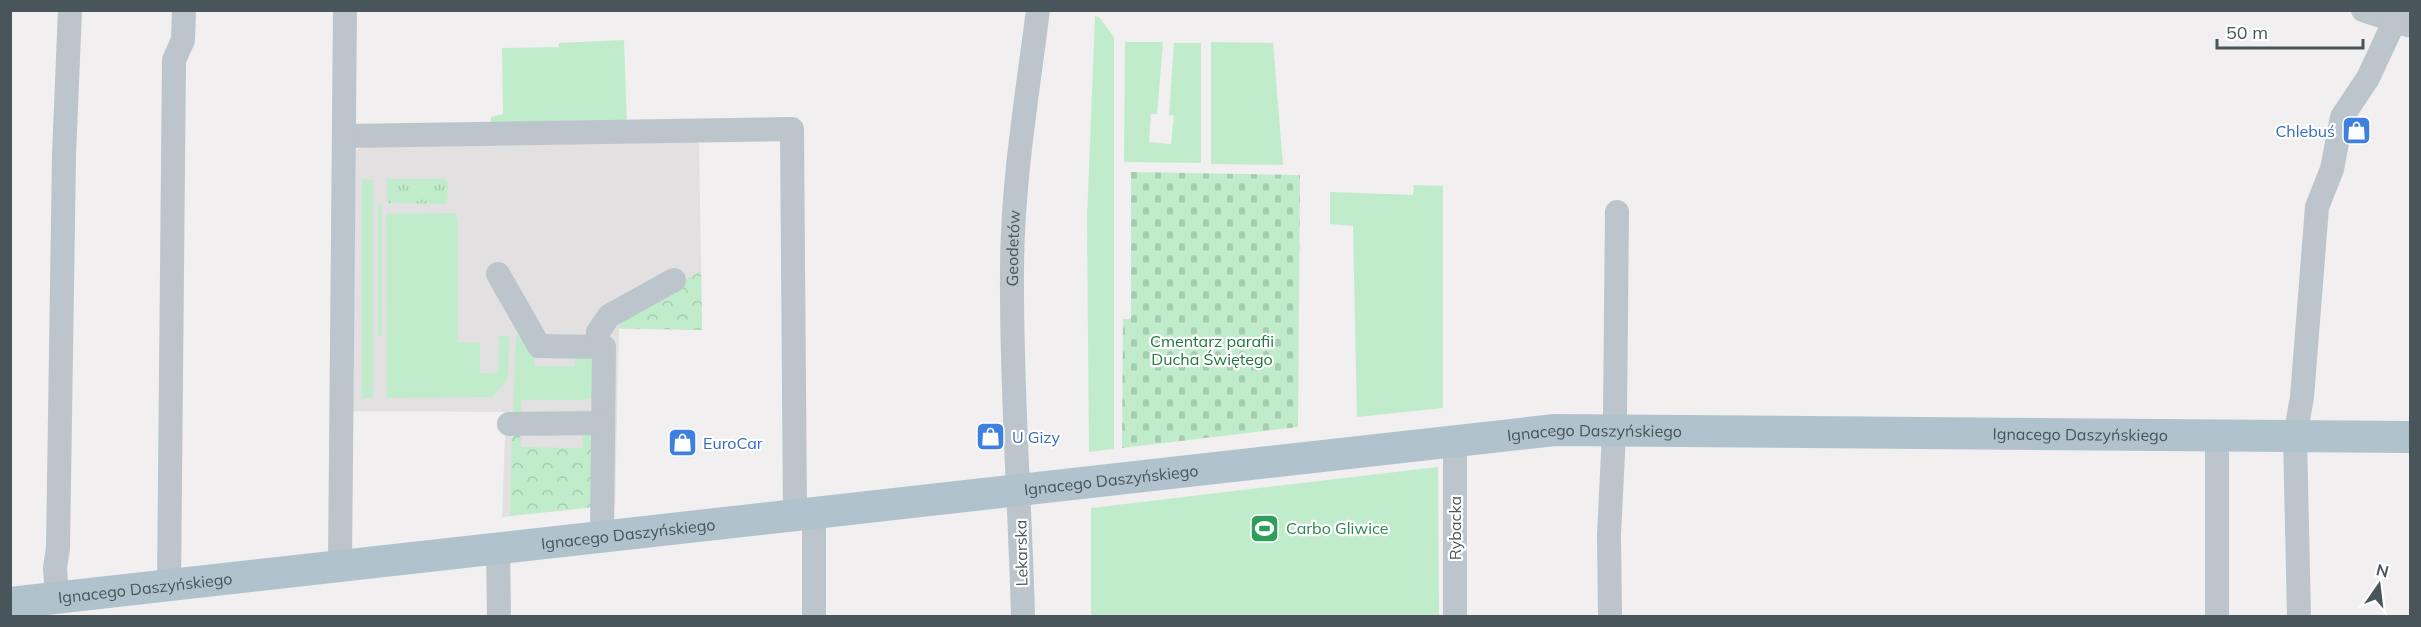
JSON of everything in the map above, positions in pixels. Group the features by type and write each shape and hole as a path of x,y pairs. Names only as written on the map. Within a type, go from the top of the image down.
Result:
{"main road":[{"name":"Ignacego Daszyńskiego","path":"10,603 1455,439 1555,430 2410,437"}],"street":[{"path":"57,597 55,568 58,548 64,155 70,10"},
{"path":"169,585 174,60 183,40 184,10"},
{"path":"340,566 345,10"},
{"name":"Geodetów","path":"1019,489 1013,378 1012,271 1017,170 1038,10"},
{"path":"2299,616 2295,437 2302,397 2317,207 2332,169 2342,117 2403,23 2363,10"},
{"path":"344,136 462,138 792,129 805,513 814,616"},
{"path":"1610,616 1609,534 1614,430 1617,212"},
{"path":"498,274 539,346 604,347 602,536"},
{"path":"597,347 598,332 609,316 674,280"},
{"path":"509,424 602,423"},
{"path":"2217,436 2217,616"},
{"name":"Rybacka","path":"1455,439 1455,616"},
{"name":"Lekarska","path":"1019,489 1023,616"},
{"path":"498,547 499,616"}],"shaded area":[{"path":"699,138 702,330 619,329 615,505 502,517 506,412 348,411 353,152 366,145"}],"green space":[{"path":"1095,16 1099,17 1114,37 1114,449 1089,452 1087,219"},
{"path":"624,40 627,124 491,123 491,117 503,114 502,48 559,47 559,43"},
{"path":"1125,42 1163,42 1157,114 1151,114 1149,142 1171,144 1174,115 1169,115 1174,43 1201,43 1201,163 1124,162"},
{"path":"1211,42 1273,43 1283,165 1211,164"},
{"name":"Cmentarz parafii Ducha Świętego","path":"1131,172 1300,175 1298,427 1122,448 1123,319 1131,319"},
{"path":"362,179 373,180 373,398 362,398"},
{"path":"387,179 444,179 448,182 447,204 387,203"},
{"path":"1414,185 1443,186 1443,408 1357,417 1353,226 1330,224 1330,192 1413,195"},
{"path":"378,205 382,205 382,336 378,336"},
{"path":"455,213 458,220 458,342 480,343 480,373 494,373 499,368 499,339 497,336 509,336 506,382 492,397 387,398 386,214"},
{"path":"701,271 702,330 619,328 620,316"},
{"path":"522,331 534,352 535,366 575,366 575,353 594,360 595,396 583,400 521,400 521,415 513,414 516,336"},
{"path":"583,431 593,434 593,507 510,516 512,433 520,433 521,447 582,448"},
{"name":"Carbo Gliwice","path":"1438,467 1439,616 1091,616 1091,508"}],"place":[{"name":"Chlebuś","path":"2356,131"},
{"name":"U Gizy","path":"991,437"},
{"name":"EuroCar","path":"682,443"},
{"name":"Carbo Gliwice","path":"1265,528"}]}
